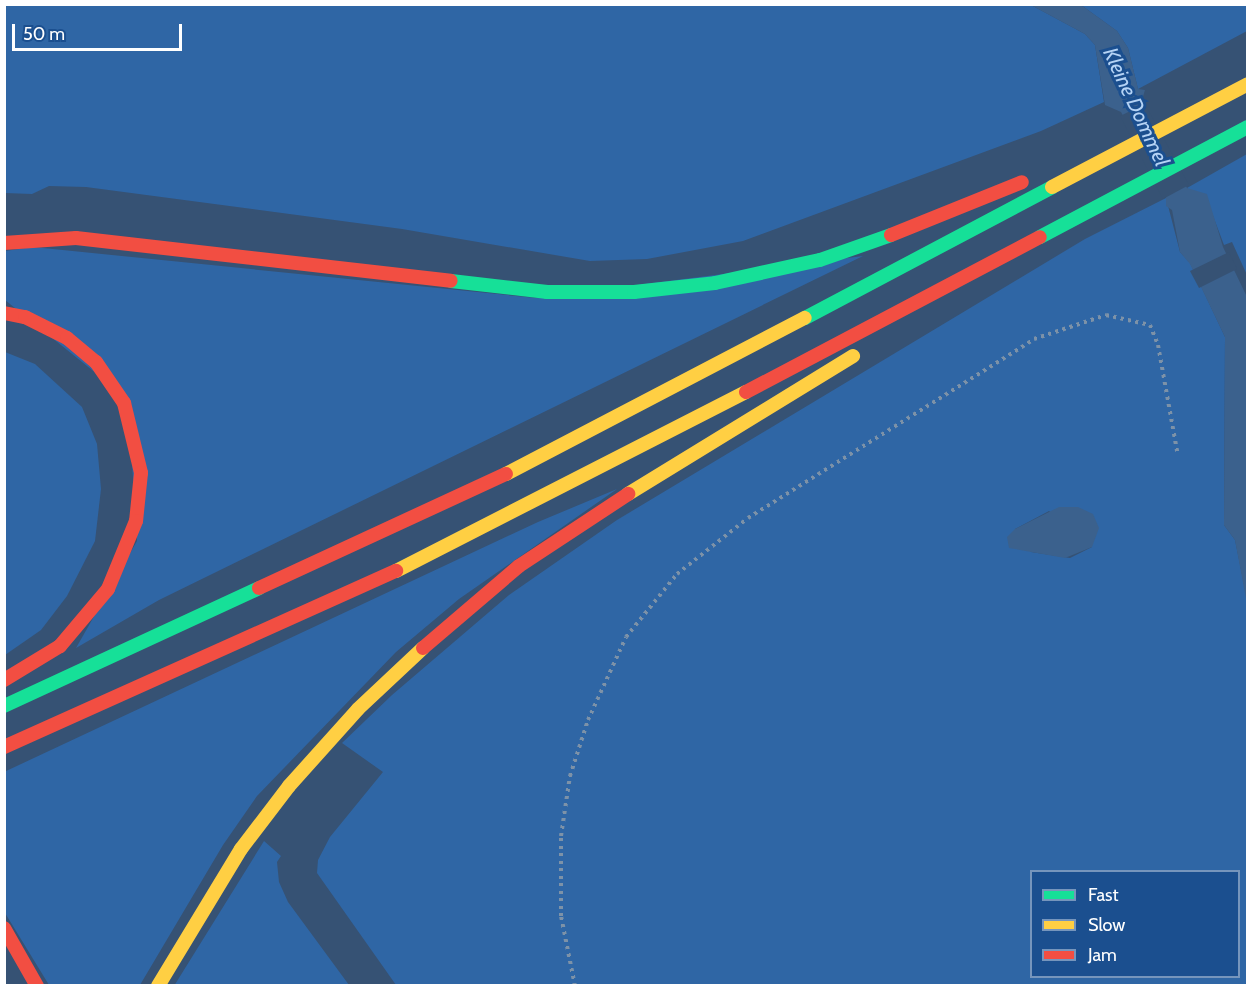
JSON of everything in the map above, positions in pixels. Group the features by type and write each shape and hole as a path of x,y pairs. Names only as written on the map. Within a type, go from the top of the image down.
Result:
{"highway":[{"path":"4,706 536,460 1248,84"},
{"path":"4,747 347,595 633,452 1248,127"},
{"path":"4,243 76,238 547,292 634,292 715,284 820,260 909,230 1043,174 1133,144"},
{"path":"158,986 241,849 289,786 358,709 453,620 519,566 593,515 846,363 916,302"},
{"path":"4,313 45,326 96,362 124,403 133,428 141,472 136,521 108,589 60,646 4,680"},
{"path":"4,928 37,986"}],"path":[{"path":"575,986 561,916 561,836 570,776 588,720 626,637 677,574 748,518 1034,339 1106,315 1150,325 1158,345 1177,451"}],"shaded area":[{"path":"5,5 1031,5 1085,34 1095,45 1104,102 1041,131 743,241 647,259 590,261 402,229 86,187 49,186 32,194 5,193"},
{"path":"1081,5 1247,5 1247,31 1138,89 1128,48 1117,31"},
{"path":"1247,154 1247,275 1232,242 1224,245 1210,208 1187,188"},
{"path":"1166,198 1180,252 1190,263 1225,337 1224,525 1235,540 1248,604 1247,985 396,985 317,873 318,860 330,837 383,772 342,743 392,695 509,595 617,520 1085,239","holes":["1049,511 1092,547 1070,558 1031,552 1015,529"]},
{"path":"33,247 536,298 863,256 159,600 76,648 137,541 128,399 5,300 5,251"},
{"path":"5,352 35,364 82,407 97,444 101,489 95,541 67,596 41,630 5,655"},
{"path":"617,489 459,599 396,652 257,796 223,845 140,985 49,985 5,913 4,772 538,522"},
{"path":"264,841 281,856 277,862 279,882 288,902 349,985 174,986"}],"water":[{"name":"Kleine Dommel","path":"1031,5 1081,5 1117,31 1128,48 1138,89 1145,90 1141,103 1187,188 1207,194 1223,247 1247,297 1247,604 1235,540 1224,525 1225,337 1190,264 1180,252 1172,210 1166,206 1166,196 1121,112 1105,105 1095,45 1085,34"},
{"path":"1059,507 1078,507 1093,514 1099,528 1092,547 1065,558 1009,548 1007,537 1015,529"}],"pier":[{"path":"1145,104 1189,185 1163,199 1120,116"},
{"path":"1229,252 1237,269 1199,288 1190,271"}],"traffic: fast":[{"path":"1040,237 1248,127"},
{"path":"805,318 1052,187"},
{"path":"451,281 547,292 634,292 715,283 820,260 891,235"},
{"path":"4,706 259,588"}],"traffic: slow":[{"path":"1052,187 1248,84"},
{"path":"506,474 805,318"},
{"path":"628,494 853,356"},
{"path":"396,571 746,392"},
{"path":"158,986 241,849 289,786 358,709 423,648"}],"traffic: jam":[{"path":"891,235 1022,182"},
{"path":"746,392 1040,237"},
{"path":"4,243 76,238 451,281"},
{"path":"4,313 25,317 67,338 96,362 124,403 141,473 136,521 108,589 60,646 4,680"},
{"path":"259,588 506,474"},
{"path":"423,648 519,566 628,494"},
{"path":"4,747 396,571"},
{"path":"4,928 37,986"}]}
